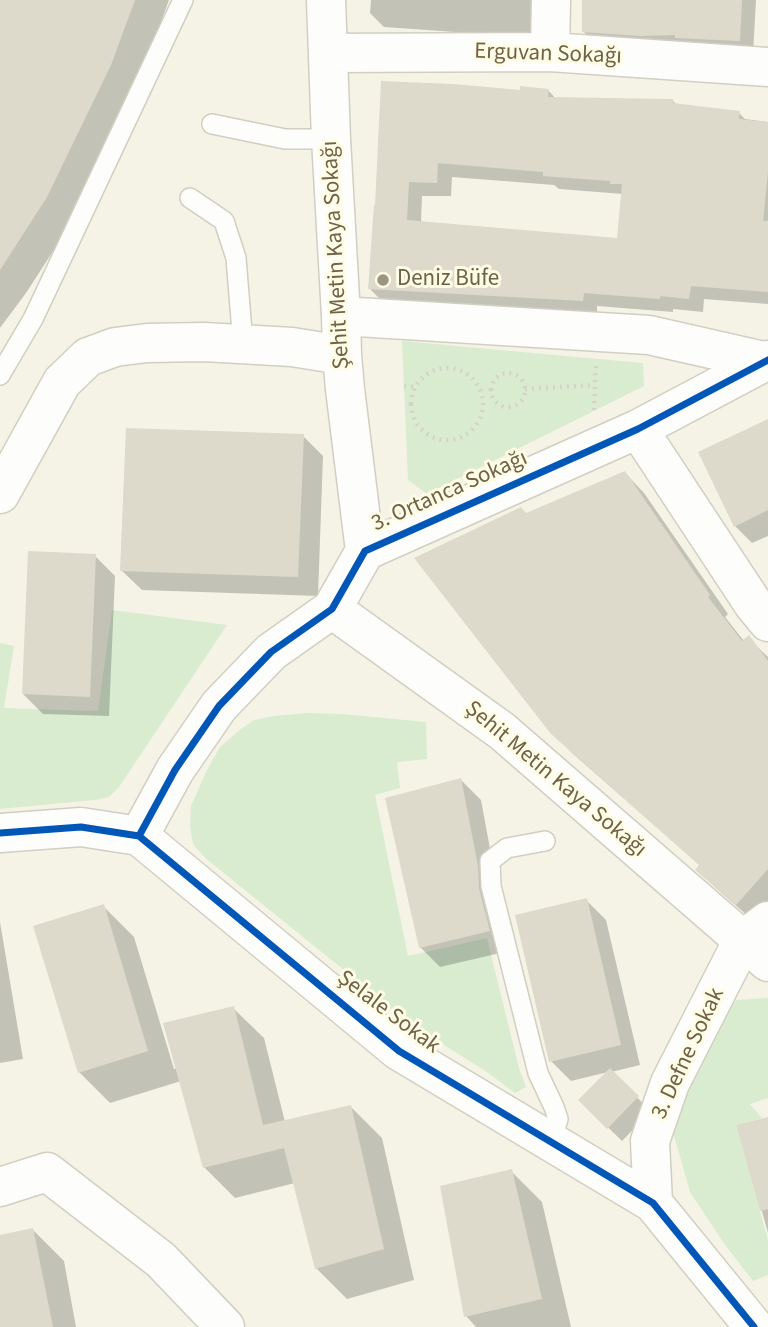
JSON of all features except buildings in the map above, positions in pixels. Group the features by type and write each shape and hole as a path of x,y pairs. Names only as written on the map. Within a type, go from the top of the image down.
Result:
{"street":[{"name":"Şehit Metin Kaya Sokağı","path":"326,0 342,355 365,551"},
{"path":"550,52 551,0"},
{"name":"Erguvan Sokağı","path":"328,53 550,52 768,67"},
{"path":"341,316 649,335 766,360"},
{"path":"0,494 62,382 88,356 115,347 146,343 204,342 292,347 342,355"},
{"name":"3. Ortanca Sokağı","path":"139,836 175,769 219,706 271,652 332,609 365,551 638,429 766,360"},
{"path":"638,429 754,605 768,622"},
{"name":"Şehit Metin Kaya Sokağı","path":"332,609 502,731 760,941"},
{"path":"0,833 81,827 139,836"},
{"name":"Şelale Sokak","path":"139,836 399,1051 653,1203 752,1313"},
{"name":"3. Defne Sokak","path":"653,1203 650,1141 670,1083 760,941"},
{"path":"0,1187 47,1172 161,1260 225,1327"}],"lane":[{"path":"0,375 33,319 183,0"},
{"path":"212,124 285,139 331,139"},
{"path":"190,198 224,221 236,258 243,344"},
{"path":"545,841 507,848 490,860 491,886 538,1073 558,1119 554,1132 547,1139"}],"path":[{"path":"592,449 597,332"},
{"path":"446,367 470,374 484,396 481,418 475,428 456,440 433,438 416,424 411,412 415,387 433,370 446,367"},
{"path":"505,372 516,374 524,383 522,400 513,407 497,404 490,394 495,377 505,372"},
{"path":"525,389 595,385"},
{"path":"404,386 415,387"},
{"path":"484,396 490,394"}],"green space":[{"path":"402,341 643,363 644,386 427,494 408,480"},
{"path":"112,610 227,625 119,787 109,797 0,809 0,643 14,646 4,708 98,711"},
{"path":"308,713 426,722 427,759 397,762 400,788 375,795 408,956 487,938 526,1087 515,1093 412,1025 204,857 193,844 191,806 220,747 254,720"},
{"path":"768,998 768,1098 750,1104 762,1118 736,1125 768,1240 768,1275 753,1281 690,1192 673,1132 691,1074 736,1000"}],"cycle path":[{"path":"139,836 175,770 219,706 271,652 332,609 365,551 638,429 768,360"},
{"path":"0,833 81,827 139,836 399,1051 653,1203 754,1327"}],"place":[{"name":"Deniz Büfe","path":"383,280"}]}
